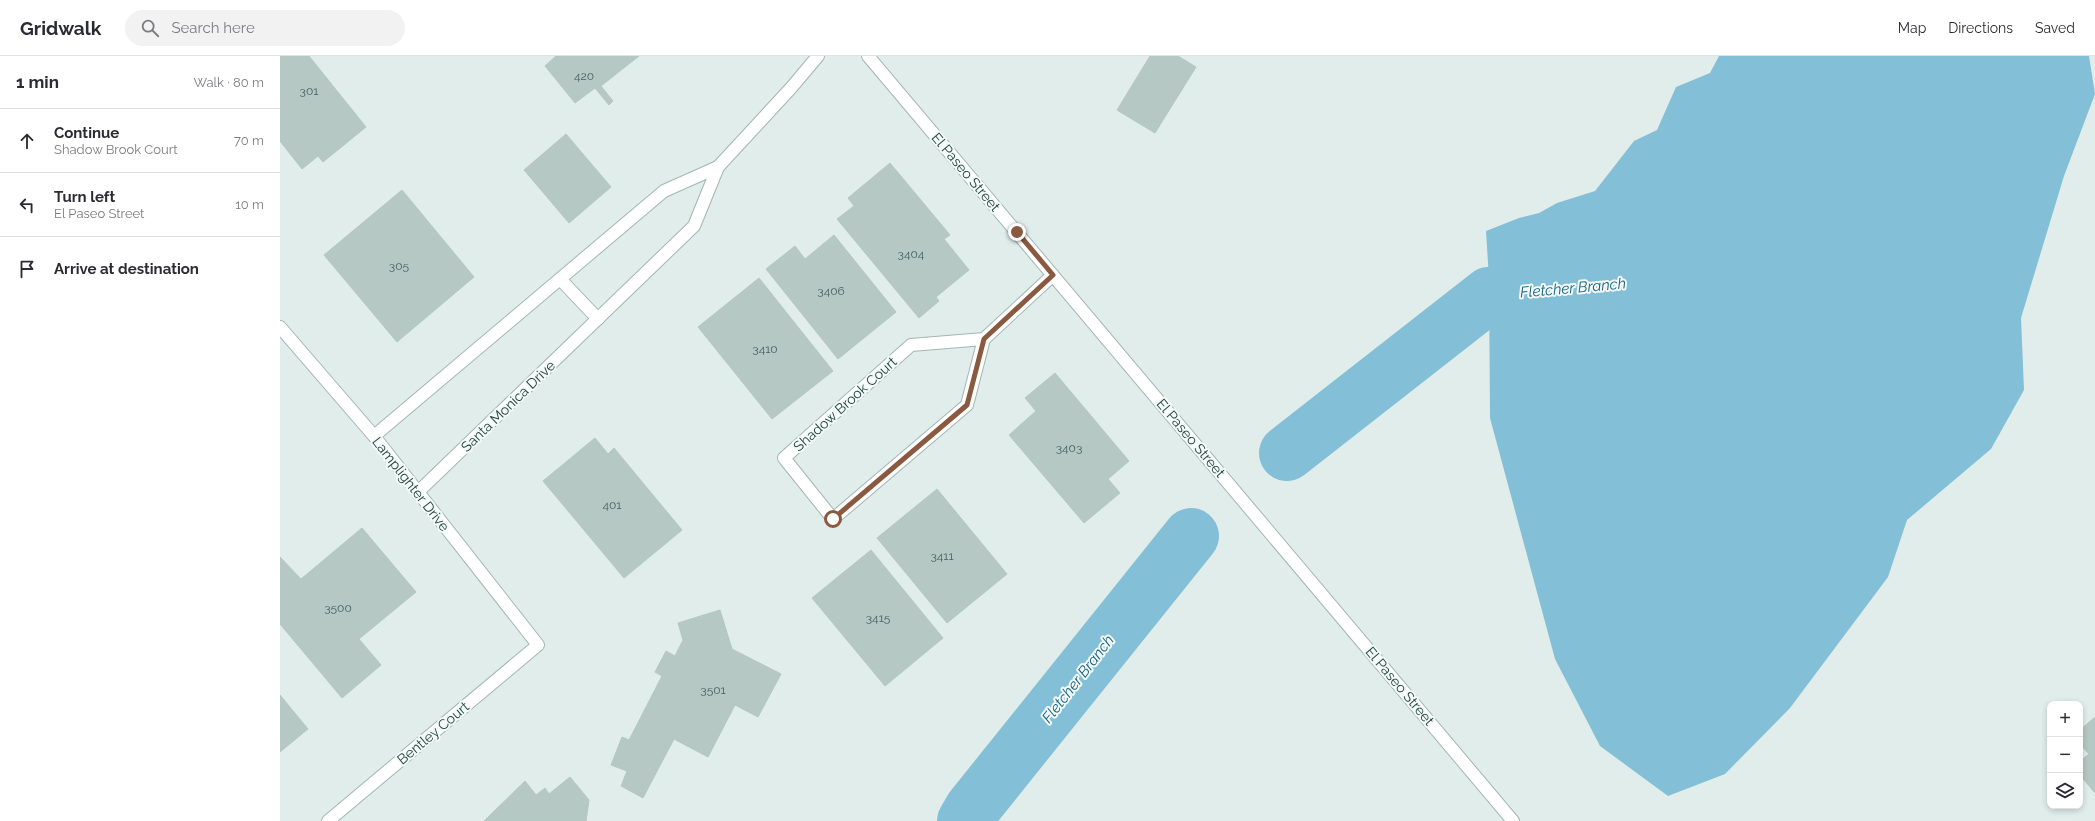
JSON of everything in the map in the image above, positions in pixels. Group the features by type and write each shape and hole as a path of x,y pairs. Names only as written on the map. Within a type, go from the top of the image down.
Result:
{"street":[{"name":"Santa Monica Drive","path":"418,492 694,226 718,167 791,88 818,56"},
{"name":"El Paseo Street","path":"868,56 1513,821"},
{"name":"Santa Monica Drive","path":"374,436 664,191 718,167"},
{"path":"984,339 1053,275"},
{"path":"560,279 598,319"},
{"name":"Lamplighter Drive","path":"280,327 374,436 538,645"},
{"name":"Shadow Brook Court","path":"984,339 967,405 833,519 784,458 911,344 984,339"},
{"name":"Bentley Court","path":"328,821 538,645"}],"water":[{"path":"1719,56 2089,56 2095,94 2064,176 2021,318 2024,390 1991,449 1907,520 1888,577 1790,708 1725,774 1668,796 1600,746 1555,659 1490,418 1489,279 1486,231 1519,218 1539,213 1557,203 1595,191 1634,141 1657,130 1676,87 1710,73"}],"building":[{"path":"280,56 309,56 366,127 323,162 318,156 302,169 280,141"},
{"path":"556,56 639,56 601,86 613,101 609,105 595,88 575,103 545,66"},
{"path":"1150,56 1178,56 1196,67 1155,133 1117,110"},
{"path":"566,134 611,187 569,223 524,170"},
{"path":"890,163 950,235 944,239 969,270 936,297 939,301 919,318 837,219 854,206 848,198"},
{"path":"402,190 474,277 397,342 324,255"},
{"path":"834,235 896,312 838,359 766,269 795,246 805,259"},
{"path":"759,278 833,371 772,419 698,327"},
{"path":"1055,373 1129,461 1108,479 1120,493 1084,523 1009,435 1036,411 1025,398"},
{"path":"595,438 608,454 614,448 682,530 624,578 543,481"},
{"path":"937,489 1007,574 947,623 877,538"},
{"path":"362,528 416,592 359,639 381,665 342,698 280,624 280,557 301,579"},
{"path":"871,550 943,638 885,686 812,598"},
{"path":"720,610 732,649 781,674 758,717 735,705 708,757 674,739 643,798 621,786 627,771 611,765 622,737 629,740 662,676 655,672 666,651 675,656 683,640 678,623"},
{"path":"280,695 308,729 280,752"},
{"path":"2095,717 2095,793 2083,779 2083,759 2089,754 2083,747 2083,727"},
{"path":"570,777 589,800 586,821 484,821 525,781 536,795 545,788 549,794"}],"waterway":[{"name":"Fletcher Branch","path":"1287,453 1489,295 1566,289"},
{"name":"Fletcher Branch","path":"965,821 972,809 1191,536"}],"route":[{"path":"833,519 967,405 984,339 1053,275 1017,232"}]}
